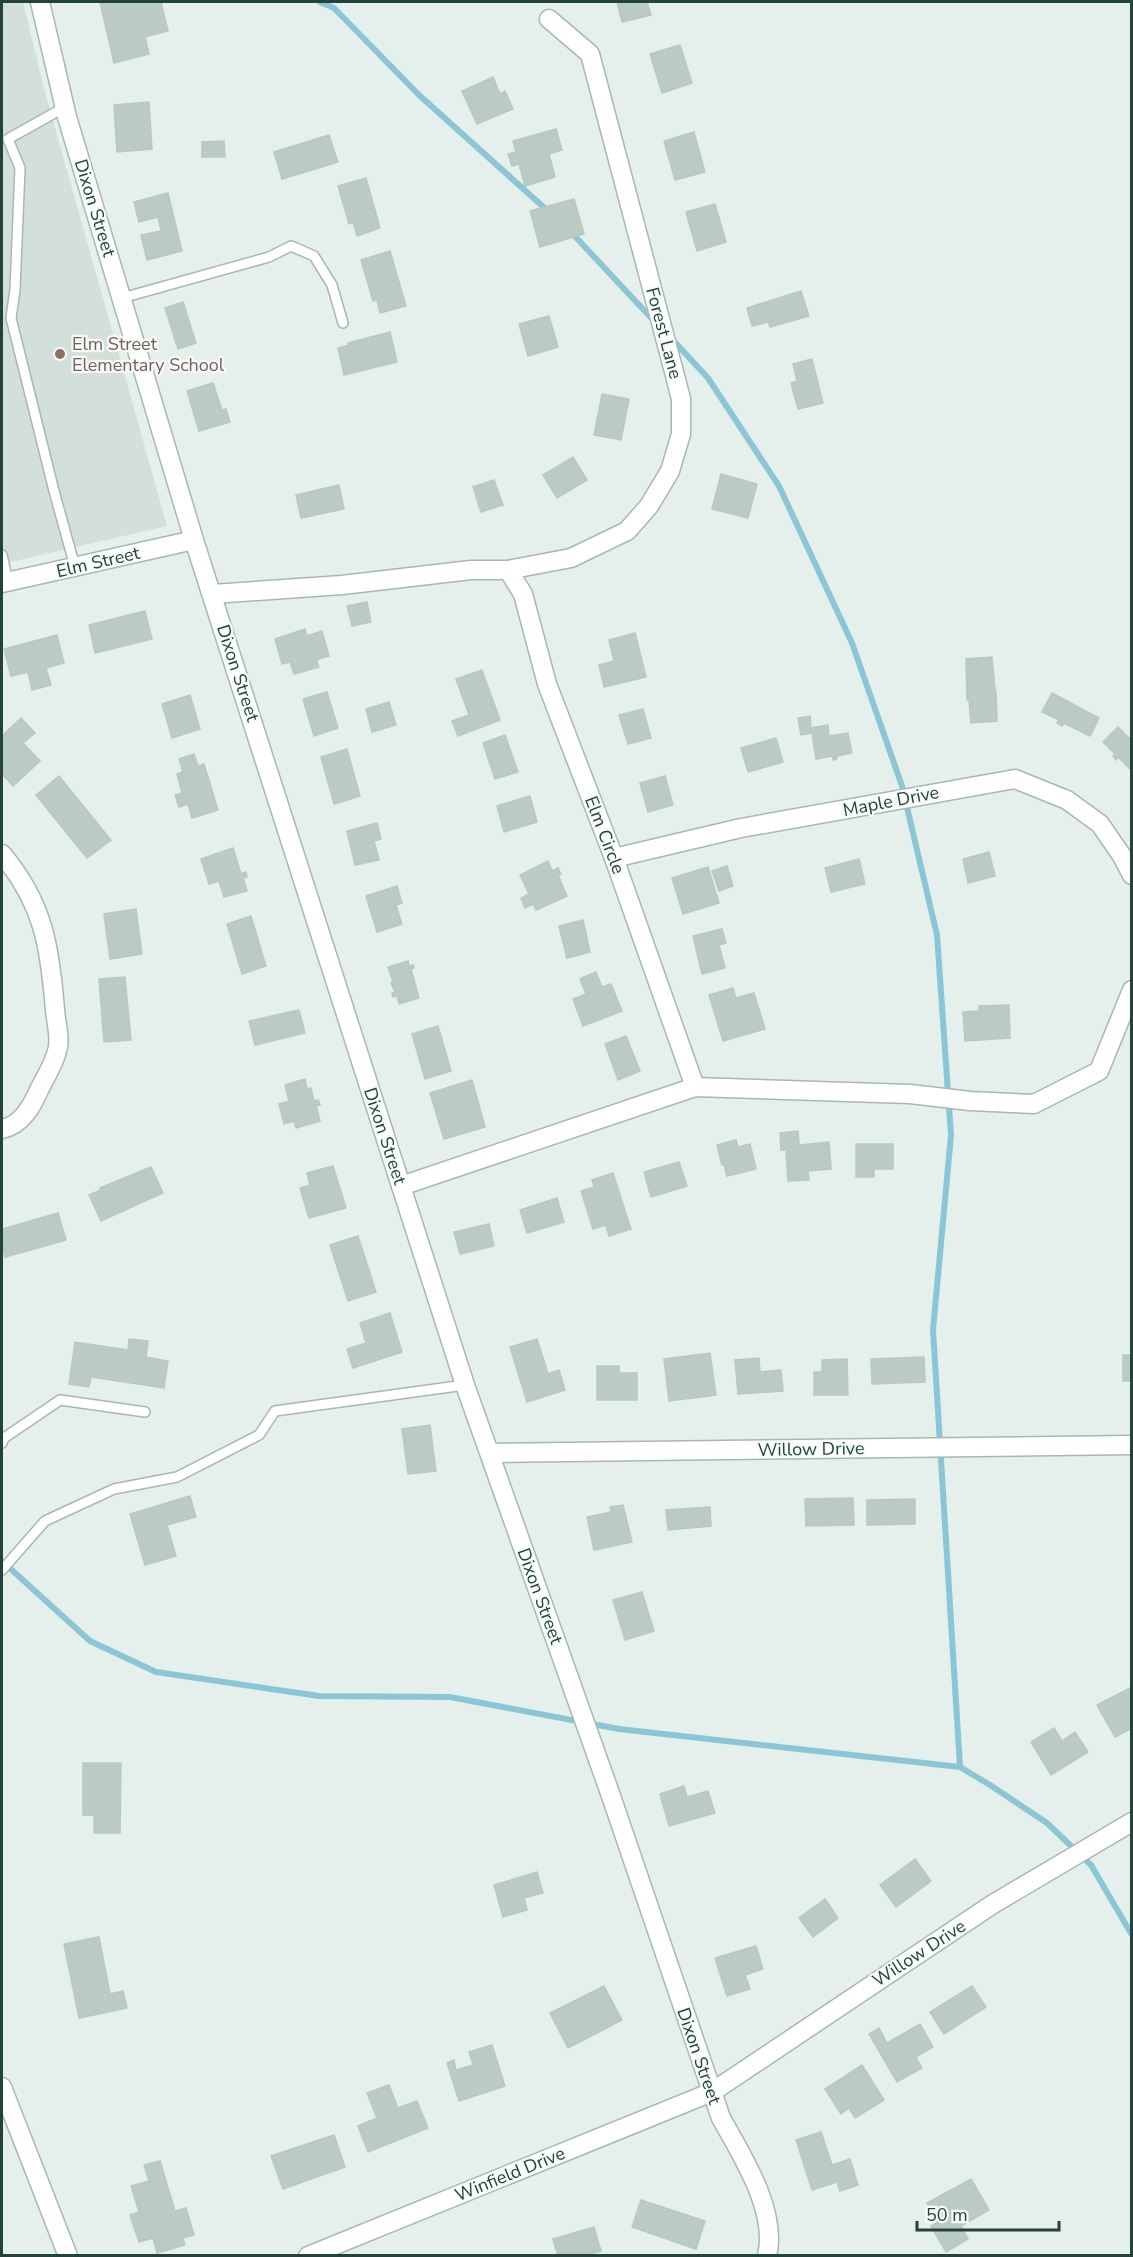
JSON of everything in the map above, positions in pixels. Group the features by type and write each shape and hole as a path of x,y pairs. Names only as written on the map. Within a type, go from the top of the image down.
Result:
{"street":[{"name":"Dixon Street","path":"40,2 65,107 195,540 400,1186 465,1385 611,1796 721,2118 747,2165 764,2205 768,2228 767,2256"},
{"name":"Forest Lane","path":"508,570 571,558 627,531 650,506 670,471 681,434 681,399 590,54 549,19"},
{"name":"Elm Street","path":"5,582 195,540"},
{"path":"213,594 342,585 471,570 508,570"},
{"name":"Elm Circle","path":"508,570 523,594 547,684 614,858 695,1087"},
{"name":"Maple Drive","path":"614,858 741,828 1015,779 1067,800 1100,824 1122,856 1131,874"},
{"path":"2,854 15,870 33,901 44,929 51,961 58,1049 32,1106 12,1127 2,1129"},
{"path":"400,1186 695,1087 910,1094 970,1101 1034,1104 1099,1071 1131,990"},
{"name":"Willow Drive","path":"490,1453 1131,1445"},
{"name":"Willow Drive","path":"712,2092 993,1904 1131,1822"},
{"path":"2,2087 68,2256"},
{"name":"Winfield Drive","path":"308,2256 712,2092"}],"lane":[{"path":"65,107 5,141 20,168 15,290 6,318 75,567"},
{"path":"122,298 269,257 291,246 314,256 332,285 343,323"},
{"path":"2,555 5,582"},
{"path":"2,1570 45,1521 114,1489 177,1477 259,1435 275,1410 465,1385"},
{"path":"2,1443 4,1438 60,1400 145,1412"}],"shaded area":[{"name":"Elm Street Elementary School","path":"2,2 23,2 43,85 167,526 2,564"}],"building":[{"path":"100,2 161,2 168,31 145,37 149,54 114,63"},
{"path":"617,2 647,2 651,15 622,22"},
{"path":"680,45 692,83 662,93 650,54"},
{"path":"493,77 500,94 505,91 513,109 477,124 462,91"},
{"path":"149,102 152,149 117,152 114,105"},
{"path":"556,129 562,150 549,154 555,177 525,186 519,164 512,166 508,154 516,152 513,141"},
{"path":"694,132 705,172 675,180 664,141"},
{"path":"329,135 338,162 282,179 274,152"},
{"path":"224,141 225,157 202,157 202,142"},
{"path":"366,178 380,228 357,236 353,222 349,224 338,186"},
{"path":"168,193 182,251 147,260 141,235 161,231 158,217 139,222 134,202"},
{"path":"574,199 584,234 540,247 530,211"},
{"path":"715,204 726,242 697,251 686,212"},
{"path":"390,251 406,306 380,313 377,300 373,301 361,260"},
{"path":"801,291 809,316 770,327 768,322 752,326 747,308"},
{"path":"183,302 196,343 178,349 165,308"},
{"path":"549,316 558,347 528,356 519,324"},
{"path":"390,332 397,362 344,375 338,348 349,345 348,343"},
{"path":"812,359 823,403 798,409 791,383 797,381 793,364"},
{"path":"213,383 222,410 226,409 230,422 199,431 187,391"},
{"path":"602,394 629,399 621,440 594,435"},
{"path":"573,457 587,480 557,498 543,475"},
{"path":"721,474 757,484 748,518 712,509"},
{"path":"494,480 503,505 481,512 473,487"},
{"path":"339,485 344,509 301,518 296,495"},
{"path":"367,602 371,622 352,626 347,606"},
{"path":"145,611 152,639 95,653 89,625"},
{"path":"305,629 307,636 322,631 329,656 316,660 319,667 294,674 290,662 282,664 275,639"},
{"path":"635,633 646,677 604,687 599,665 614,661 609,640"},
{"path":"57,635 64,663 46,668 51,685 32,690 28,672 11,676 4,649"},
{"path":"992,657 997,721 971,723 969,700 967,700 966,659"},
{"path":"482,670 500,720 458,736 452,721 469,715 456,679"},
{"path":"327,692 338,728 314,736 303,699"},
{"path":"1052,693 1099,718 1090,736 1064,723 1062,726 1057,723 1059,720 1042,712"},
{"path":"190,695 200,729 172,738 162,704"},
{"path":"389,702 396,725 372,732 366,709"},
{"path":"643,709 651,738 628,744 619,715"},
{"path":"810,716 811,728 828,725 829,736 848,733 852,753 837,756 837,759 833,760 832,756 816,759 812,733 801,735 798,718"},
{"path":"21,718 35,733 23,743 40,761 13,786 2,774 2,736"},
{"path":"1118,727 1132,741 1132,771 1118,757 1116,760 1113,756 1115,754 1103,742"},
{"path":"505,735 518,772 495,779 483,743"},
{"path":"776,738 783,762 748,772 741,748"},
{"path":"347,749 360,796 334,804 321,757"},
{"path":"194,754 198,766 204,764 218,810 192,818 188,804 179,807 175,795 182,793 177,774 183,772 179,759"},
{"path":"59,776 111,840 87,858 36,795"},
{"path":"665,776 673,805 648,812 640,783"},
{"path":"530,796 537,822 504,832 497,806"},
{"path":"377,823 381,839 374,841 379,860 355,865 347,831"},
{"path":"233,848 241,874 246,872 247,877 243,878 247,891 224,897 219,881 209,884 201,859"},
{"path":"989,852 995,876 968,883 963,859"},
{"path":"859,859 865,884 831,892 825,868"},
{"path":"548,861 552,871 558,868 561,874 558,875 567,896 536,910 533,904 525,908 521,898 529,894 520,875"},
{"path":"727,866 733,886 719,891 712,871"},
{"path":"708,867 719,903 683,914 672,878"},
{"path":"397,886 402,903 396,905 402,924 377,932 366,896"},
{"path":"136,909 142,954 110,959 104,914"},
{"path":"251,916 266,966 242,974 227,924"},
{"path":"583,920 590,952 567,958 559,926"},
{"path":"722,929 726,943 719,945 725,968 702,974 693,936"},
{"path":"408,961 409,966 413,965 414,968 411,969 419,998 399,1004 397,996 393,997 392,993 395,992 388,967"},
{"path":"596,972 602,987 611,984 622,1011 583,1026 573,999 586,994 580,979"},
{"path":"125,977 131,1040 104,1042 99,979"},
{"path":"733,988 736,998 754,993 765,1029 723,1041 709,995"},
{"path":"1009,1005 1010,1038 965,1041 963,1012 979,1011 979,1006"},
{"path":"299,1010 305,1033 255,1045 249,1021"},
{"path":"438,1026 451,1071 425,1079 412,1034"},
{"path":"626,1036 640,1071 618,1080 605,1044"},
{"path":"305,1079 307,1089 311,1088 314,1101 318,1100 320,1105 316,1106 320,1121 296,1128 294,1121 284,1124 279,1104 289,1101 285,1085"},
{"path":"472,1080 485,1127 444,1139 430,1093"},
{"path":"798,1131 799,1145 829,1142 831,1169 808,1171 809,1180 788,1181 786,1150 781,1150 780,1133"},
{"path":"736,1140 738,1147 750,1144 756,1169 727,1176 717,1145"},
{"path":"856,1144 893,1144 893,1169 874,1169 874,1177 856,1177"},
{"path":"679,1162 687,1186 651,1197 644,1172"},
{"path":"333,1166 346,1208 309,1218 300,1188 310,1185 307,1173"},
{"path":"151,1167 163,1193 101,1221 89,1195 101,1190 100,1188"},
{"path":"613,1173 631,1229 609,1236 606,1225 593,1229 581,1191 594,1187 592,1180"},
{"path":"557,1198 564,1222 527,1233 520,1210"},
{"path":"58,1213 66,1240 5,1257 2,1229"},
{"path":"489,1224 494,1246 460,1254 454,1232"},
{"path":"358,1236 376,1292 348,1301 330,1245"},
{"path":"390,1313 402,1352 353,1368 347,1349 366,1343 360,1323"},
{"path":"129,1339 148,1341 146,1357 168,1361 164,1388 91,1377 89,1387 69,1384 75,1342 128,1350"},
{"path":"537,1339 548,1374 559,1370 565,1390 527,1402 510,1347"},
{"path":"710,1353 716,1395 669,1401 664,1359"},
{"path":"1123,1355 1132,1355 1132,1381 1123,1381"},
{"path":"924,1357 925,1382 872,1384 871,1359"},
{"path":"759,1358 760,1372 781,1370 783,1391 738,1394 735,1360"},
{"path":"847,1359 848,1395 814,1395 814,1372 822,1372 822,1360"},
{"path":"597,1366 619,1366 619,1373 637,1373 637,1400 597,1400"},
{"path":"430,1425 436,1471 408,1474 402,1429"},
{"path":"190,1496 196,1517 167,1525 176,1556 145,1565 130,1514"},
{"path":"853,1498 854,1525 806,1526 805,1499"},
{"path":"915,1499 915,1524 867,1525 867,1500"},
{"path":"623,1505 632,1542 594,1550 587,1517 611,1512 610,1507"},
{"path":"710,1507 711,1526 668,1530 666,1510"},
{"path":"642,1592 654,1631 625,1640 613,1600"},
{"path":"1132,1687 1132,1728 1115,1737 1097,1705"},
{"path":"1054,1728 1062,1741 1075,1732 1088,1752 1051,1775 1031,1742"},
{"path":"83,1763 121,1763 120,1833 94,1833 94,1815 83,1815"},
{"path":"684,1786 687,1797 708,1791 715,1813 669,1826 660,1794"},
{"path":"915,1859 931,1881 896,1907 880,1885"},
{"path":"537,1872 543,1893 524,1898 527,1910 503,1917 494,1885"},
{"path":"825,1899 838,1918 813,1937 799,1918"},
{"path":"99,1937 110,1994 123,1991 127,2008 79,2018 64,1944"},
{"path":"756,1946 763,1969 745,1975 750,1989 727,1996 715,1958"},
{"path":"604,1986 622,2020 568,2048 550,2013"},
{"path":"972,1986 986,2007 944,2034 930,2012"},
{"path":"920,2024 933,2047 916,2057 922,2068 897,2082 869,2034 879,2028 887,2043"},
{"path":"492,2045 505,2086 459,2101 447,2063 454,2060 456,2070 473,2065 469,2052"},
{"path":"862,2065 884,2100 855,2118 849,2108 841,2114 825,2089"},
{"path":"389,2085 398,2108 417,2101 428,2128 368,2152 358,2126 377,2118 367,2093"},
{"path":"821,2132 832,2165 850,2159 858,2185 840,2191 837,2182 812,2190 796,2140"},
{"path":"334,2135 345,2167 283,2189 271,2156"},
{"path":"160,2161 175,2211 186,2208 194,2235 183,2238 185,2245 157,2253 153,2238 139,2242 130,2215 139,2212 131,2186 149,2181 144,2165"},
{"path":"971,2179 989,2210 961,2226 968,2239 946,2252 931,2226 938,2222 927,2203"},
{"path":"641,2200 705,2221 696,2249 632,2227"},
{"path":"594,2227 601,2251 584,2256 558,2256 553,2239"}],"waterway":[{"path":"320,2 334,8 419,95 549,212"},
{"path":"570,231 655,322"},
{"path":"671,338 708,378 779,486 852,643 902,786 937,935 951,1135 933,1330 960,1767"},
{"path":"2,1561 90,1641 156,1672 319,1696 450,1697 619,1729 960,1767 1047,1823 1091,1865 1132,1935"}],"place":[{"name":"Elm Street Elementary School","path":"60,354"}]}
